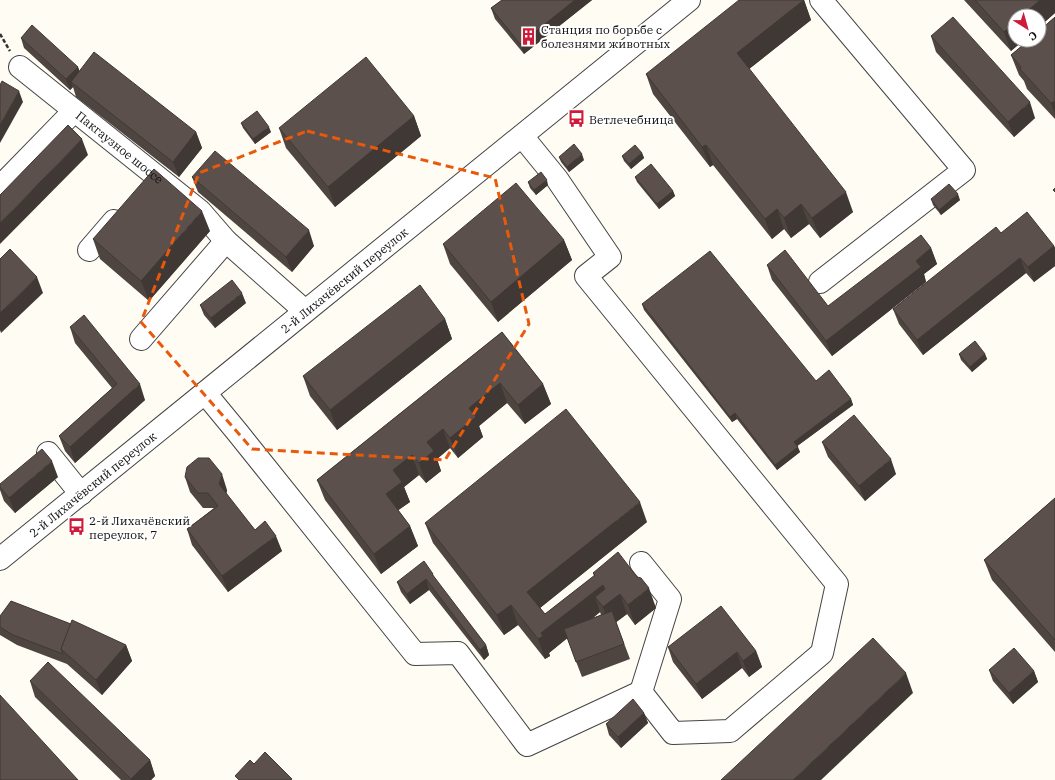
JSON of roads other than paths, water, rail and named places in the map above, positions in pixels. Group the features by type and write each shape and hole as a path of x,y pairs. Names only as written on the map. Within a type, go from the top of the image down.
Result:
{"street":[{"name":"2-й Лихачёвский переулок","path":"0,559 689,0"},
{"path":"820,282 964,170 822,0"},
{"name":"Пакгаузное шоссе","path":"20,67 200,211 226,241 305,311"},
{"path":"0,187 74,111"},
{"path":"522,136 557,179 610,256 586,276 837,584 822,654 730,731 673,733 641,692"},
{"path":"89,250 154,174"},
{"path":"141,338 226,241"},
{"path":"205,393 415,654 458,653 527,745 641,692 670,598 641,564"},
{"path":"48,453 81,494"}],"place":[{"name":"Станция по борьбе с болезнями животных","path":"528,36"},
{"name":"Ветлечебница","path":"576,119"},
{"name":"2-й Лихачёвский переулок, 7","path":"76,527"}]}
